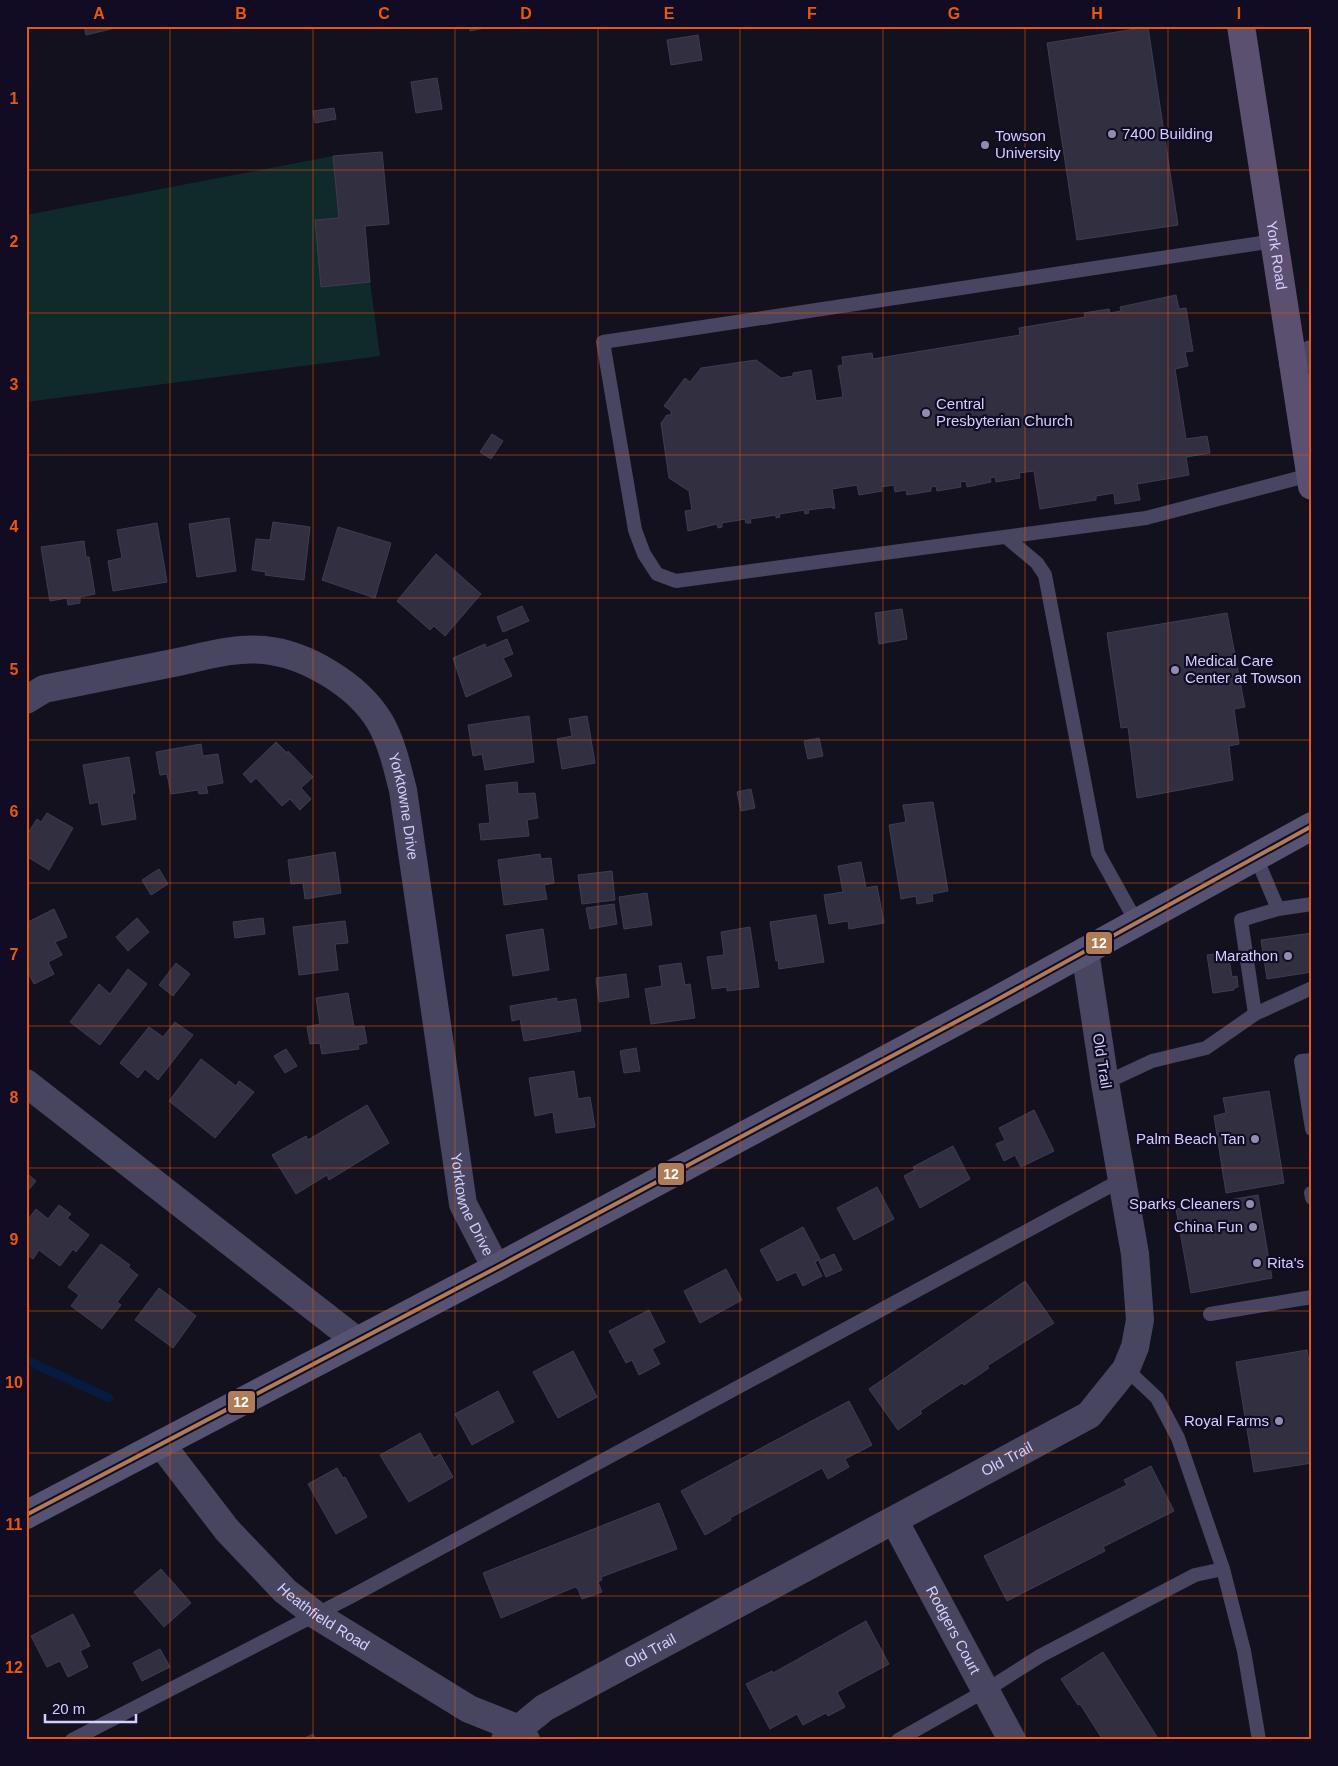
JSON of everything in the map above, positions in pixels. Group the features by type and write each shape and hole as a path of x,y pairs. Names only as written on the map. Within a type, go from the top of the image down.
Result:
{"main road":[{"name":"York Road","path":"1241,26 1274,241 1302,359 1311,480"}],"street":[{"name":"Yorktowne Drive","path":"26,700 44,689 222,653 262,650 292,654 320,667 353,692 379,720 391,745 403,790 463,1204 496,1268"},
{"path":"26,1515 496,1268 1085,952 1312,826"},
{"name":"Old Trail","path":"517,1736 544,1708 1089,1415 1126,1369 1134,1347 1140,1320 1136,1254 1105,1083 1085,952"},
{"path":"26,1083 357,1341"},
{"name":"Heathfield Road","path":"161,1444 227,1530 284,1591 316,1615 469,1709 517,1736"},
{"name":"Rodgers Court","path":"894,1520 1012,1740"}],"lane":[{"path":"1274,241 603,342 635,530 644,554 658,574 676,581 1146,518 1311,480"},
{"path":"1006,537 1037,563 1045,575 1098,853 1137,923"},
{"path":"1256,857 1278,909"},
{"path":"1255,1014 1241,920 1278,909 1312,904"},
{"path":"1105,1083 1152,1061 1206,1048 1255,1014 1312,988"},
{"path":"1312,1060 1301,1061 1312,1129"},
{"path":"72,1740 316,1615 1123,1179"},
{"path":"1210,1314 1312,1298"},
{"path":"1126,1369 1157,1398 1178,1438 1223,1569 1244,1650 1259,1740"},
{"path":"898,1740 985,1691 1040,1656 1195,1575 1223,1569"}],"green space":[{"path":"333,156 339,218 315,220 322,287 370,282 380,356 26,402 26,215"}],"building":[{"path":"84,26 114,26 115,28 86,35"},
{"path":"469,26 494,26 470,31"},
{"name":"7400 Building","path":"1148,27 1178,225 1077,240 1047,43"},
{"path":"698,35 702,60 671,65 667,40"},
{"path":"437,78 442,109 416,113 411,82"},
{"path":"334,108 336,119 315,123 313,111"},
{"path":"382,152 389,224 365,226 370,282 321,287 315,220 339,218 333,156"},
{"name":"Central Presbyterian Church","path":"1176,295 1179,309 1186,308 1193,351 1185,352 1188,366 1175,369 1186,439 1207,436 1210,453 1186,457 1189,475 1137,484 1140,500 1115,504 1114,493 1096,496 1096,500 1040,509 1034,471 1019,473 1020,478 996,482 995,477 990,478 991,482 967,487 966,481 960,482 961,487 937,491 936,486 931,487 931,491 907,495 906,490 895,492 894,485 881,487 882,491 859,495 857,485 832,489 835,508 833,509 832,507 808,510 809,513 805,514 804,510 779,514 780,517 776,518 776,515 750,519 751,523 746,523 745,519 722,523 722,527 718,528 717,524 688,531 685,511 692,510 689,491 669,478 661,423 667,415 671,415 671,411 664,406 685,378 690,382 701,368 756,360 781,378 793,376 793,373 811,370 816,401 843,397 838,366 843,365 842,357 872,353 873,359 1020,335 1019,328 1085,317 1084,313 1109,309 1110,313 1121,311 1120,307"},
{"path":"492,434 503,441 491,459 480,452"},
{"path":"229,518 236,571 197,577 189,524"},
{"path":"273,522 310,527 304,580 265,575 266,572 252,570 256,539 270,540"},
{"path":"157,523 167,582 113,591 108,561 122,558 117,530"},
{"path":"338,527 391,543 375,598 322,580"},
{"path":"84,541 86,557 89,557 95,594 80,597 80,603 68,605 67,598 50,601 41,547"},
{"path":"436,554 481,594 445,636 434,626 430,630 397,601"},
{"path":"522,606 529,621 503,632 497,617"},
{"path":"902,609 907,639 879,644 875,613"},
{"name":"Medical Care Center at Towson","path":"1227,613 1245,707 1234,709 1239,744 1229,746 1233,780 1137,798 1128,727 1121,728 1107,633"},
{"path":"507,639 513,654 503,658 512,676 466,697 453,658 485,644 486,648"},
{"path":"529,716 534,762 485,770 482,754 473,756 468,725"},
{"path":"587,716 595,763 562,769 557,739 572,736 569,719"},
{"path":"819,738 823,756 808,759 804,741"},
{"path":"276,742 287,753 288,751 313,777 301,788 311,799 300,810 290,799 282,806 256,778 251,783 243,774"},
{"path":"201,744 203,756 218,754 223,783 206,786 208,793 199,794 198,790 171,794 167,774 160,775 156,752"},
{"path":"129,757 135,793 132,794 136,819 102,825 98,802 90,804 83,765"},
{"path":"517,782 518,794 535,793 538,818 527,820 529,836 481,840 479,824 490,823 486,785"},
{"path":"751,789 755,808 741,811 737,792"},
{"path":"933,802 948,891 932,894 933,901 917,904 916,896 901,899 889,825 906,822 903,805"},
{"path":"47,813 73,828 49,870 26,856 26,836 37,819 41,822"},
{"path":"335,852 341,893 305,899 303,883 291,884 288,860"},
{"path":"540,854 541,859 551,858 554,883 544,885 547,899 504,905 498,860"},
{"path":"861,862 866,888 877,886 884,923 849,929 848,921 829,924 824,895 843,892 838,866"},
{"path":"159,869 168,884 151,895 142,880"},
{"path":"612,871 615,900 582,904 578,875"},
{"path":"647,893 652,925 624,929 619,897"},
{"path":"614,904 617,924 590,929 586,908"},
{"path":"54,909 67,937 55,942 62,955 48,962 54,974 34,984 26,968 26,923"},
{"path":"816,915 824,962 779,969 770,922"},
{"path":"137,918 149,932 128,951 116,937"},
{"path":"263,918 265,934 235,938 233,922"},
{"path":"345,921 348,943 335,944 338,970 299,975 293,927"},
{"path":"750,927 759,987 727,991 727,987 712,989 707,957 724,955 721,932"},
{"path":"543,929 549,970 513,976 506,935"},
{"name":"Marathon","path":"1312,933 1312,972 1267,979 1261,940"},
{"path":"1228,952 1232,977 1237,976 1238,987 1234,988 1234,990 1213,993 1207,955"},
{"path":"176,963 190,974 173,996 159,985"},
{"path":"681,963 685,985 690,984 695,1018 651,1024 645,989 662,986 659,966"},
{"path":"128,969 147,984 100,1045 70,1022 99,984 110,994"},
{"path":"626,974 629,997 599,1002 596,978"},
{"path":"348,993 354,1027 364,1026 367,1043 358,1045 359,1049 322,1054 320,1043 310,1044 307,1027 320,1024 316,998"},
{"path":"557,998 557,1002 576,999 581,1031 524,1041 520,1019 512,1021 510,1006"},
{"path":"175,1022 193,1035 158,1080 145,1069 138,1078 120,1063 149,1027 163,1037"},
{"path":"636,1048 640,1071 624,1073 620,1051"},
{"path":"286,1049 297,1066 285,1073 274,1056"},
{"path":"201,1059 236,1086 239,1081 254,1092 215,1138 169,1101"},
{"path":"574,1071 578,1099 590,1097 595,1127 556,1133 553,1112 535,1116 529,1078"},
{"path":"1269,1091 1284,1183 1226,1193 1214,1116 1226,1113 1223,1098"},
{"path":"367,1105 389,1143 329,1180 327,1175 296,1194 272,1155 306,1136 308,1140"},
{"path":"1034,1110 1054,1151 1021,1167 1015,1155 1004,1161 996,1144 1005,1140 999,1128"},
{"path":"953,1146 970,1179 920,1208 904,1176 915,1170 913,1167"},
{"path":"26,1173 36,1181 26,1193"},
{"path":"877,1187 894,1219 854,1240 837,1208"},
{"path":"1258,1195 1272,1278 1191,1293 1176,1209"},
{"path":"59,1205 71,1214 67,1218 89,1235 76,1252 73,1249 60,1266 39,1250 33,1259 26,1254 26,1222 36,1209 48,1219"},
{"path":"803,1227 820,1259 815,1262 822,1276 803,1286 796,1272 777,1281 760,1250"},
{"path":"101,1244 130,1265 128,1267 138,1275 117,1302 121,1305 102,1329 71,1306 79,1295 68,1287"},
{"path":"834,1254 842,1270 826,1277 819,1261"},
{"path":"726,1269 742,1300 700,1323 684,1291"},
{"path":"1025,1281 1054,1323 987,1366 989,1368 964,1385 962,1383 920,1411 922,1413 898,1430 869,1389"},
{"path":"159,1288 196,1316 173,1348 135,1320"},
{"path":"649,1310 665,1342 652,1349 660,1364 639,1375 632,1360 626,1363 609,1331"},
{"name":"Royal Farms","path":"1307,1350 1312,1379 1312,1463 1254,1472 1236,1362"},
{"path":"573,1351 597,1397 558,1418 533,1372"},
{"path":"498,1391 514,1422 472,1445 455,1414"},
{"path":"849,1401 872,1445 845,1459 849,1467 828,1479 822,1468 730,1518 731,1520 705,1535 681,1491"},
{"path":"420,1433 434,1458 440,1454 453,1477 409,1502 380,1455"},
{"path":"1151,1466 1174,1511 1103,1547 1105,1551 1007,1601 984,1556 1127,1485 1124,1480"},
{"path":"337,1468 343,1478 345,1477 367,1517 336,1534 308,1484"},
{"path":"659,1503 677,1549 601,1577 602,1580 598,1582 602,1592 582,1599 578,1589 575,1587 501,1618 483,1573"},
{"path":"161,1569 191,1603 164,1627 134,1592"},
{"path":"73,1614 90,1646 80,1651 88,1667 68,1677 60,1661 47,1667 31,1636"},
{"path":"866,1621 889,1664 837,1692 845,1707 828,1716 826,1713 803,1725 797,1714 770,1729 746,1684 772,1671 773,1673"},
{"path":"160,1649 170,1667 142,1681 133,1663"},
{"path":"1103,1652 1159,1740 1103,1740 1061,1679"},
{"path":"313,1734 316,1740 301,1740"}],"waterway":[{"path":"26,1360 109,1398"}],"transit line":[{"name":"12","path":"26,1515 496,1268 991,1003 1312,826"}],"place":[{"name":"7400 Building","path":"1112,134"},
{"name":"Towson University","path":"985,145"},
{"name":"Central Presbyterian Church","path":"926,413"},
{"name":"Medical Care Center at Towson","path":"1175,670"},
{"name":"Marathon","path":"1288,956"},
{"name":"Palm Beach Tan","path":"1255,1139"},
{"name":"Sparks Cleaners","path":"1250,1204"},
{"name":"China Fun","path":"1253,1227"},
{"name":"Rita's","path":"1257,1263"},
{"name":"Royal Farms","path":"1279,1421"}]}
